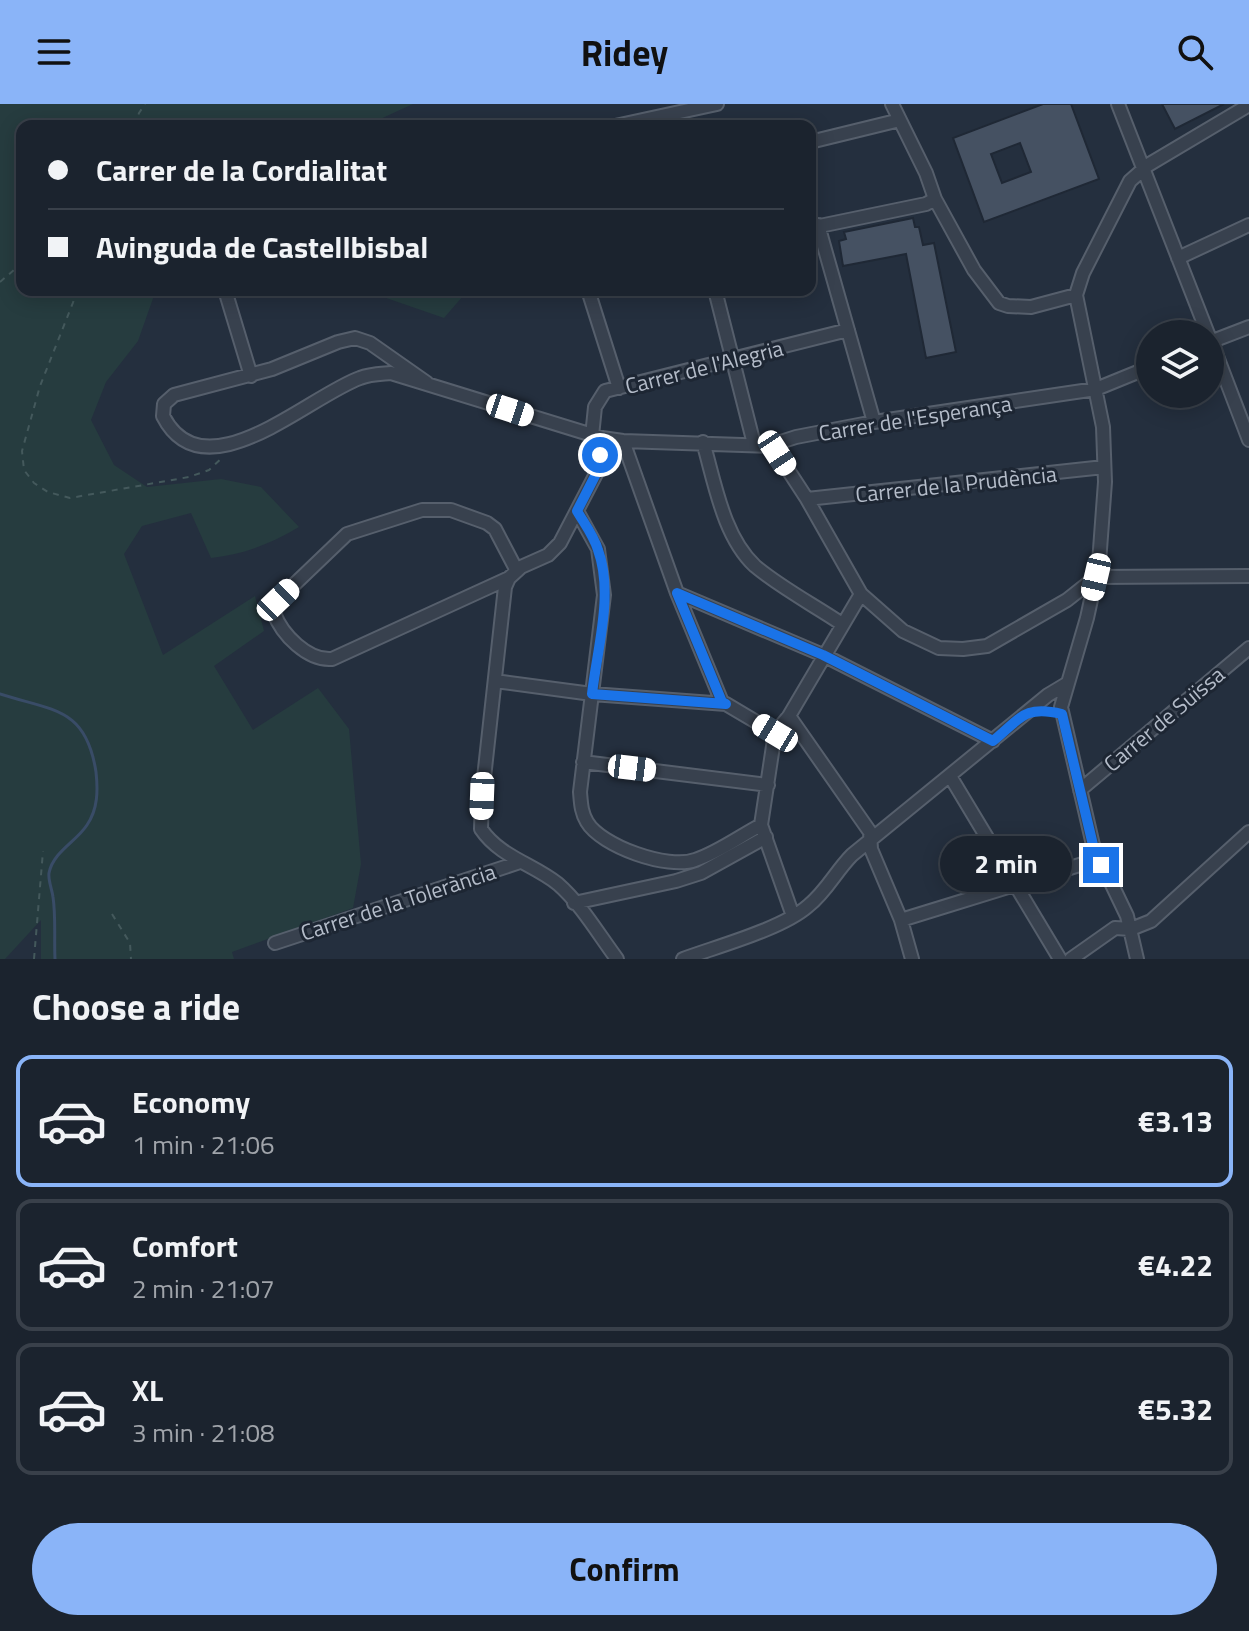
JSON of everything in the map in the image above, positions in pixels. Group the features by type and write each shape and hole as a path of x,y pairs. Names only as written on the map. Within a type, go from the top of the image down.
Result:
{"street":[{"path":"645,120 717,104"},
{"path":"892,104 926,173 935,199 974,270 999,303 1031,307 1076,295"},
{"path":"1118,104 1202,320"},
{"path":"1137,959 1131,929 1099,859 1061,707 1096,577 1104,467 1103,427 1076,295 1083,273 1130,181 1249,105"},
{"path":"684,112 687,120"},
{"path":"816,141 900,120"},
{"path":"816,227 926,204 935,199"},
{"path":"1178,258 1249,225"},
{"path":"816,233 874,422"},
{"path":"227,296 251,376"},
{"path":"593,296 619,388"},
{"path":"717,296 754,444"},
{"path":"1224,335 1249,327"},
{"name":"Carrer de l'Alegria","path":"597,437 595,407 605,391 848,330"},
{"path":"355,338 370,343 427,383 391,373 359,378 255,436 219,446 195,446 179,438 168,427 163,416 164,404 174,395 251,376 355,338"},
{"name":"Carrer de l'Esperança","path":"427,383 597,437 623,441 768,446 796,437 874,422 1096,389 1136,373"},
{"path":"1224,373 1249,440"},
{"path":"1236,403 1249,416"},
{"path":"513,574 495,529 487,523 451,510 422,510 347,534 278,600 274,613 277,623 314,658 332,659 513,574 548,555 560,543 597,472 597,437"},
{"path":"623,441 677,593 722,702 775,733"},
{"path":"703,442 731,532 742,550 755,565 842,624"},
{"path":"768,446 777,453 807,499 861,594 903,631 939,648 987,646 1067,600 1096,577 1249,576"},
{"name":"Carrer de la Prudència","path":"807,499 1104,467"},
{"path":"577,511 598,549 604,595 580,792 581,809 588,824 601,835 639,855 659,861 692,862 764,831"},
{"path":"513,574 505,587 481,829 502,852 554,881 617,959"},
{"path":"677,593 823,655 993,741"},
{"path":"793,916 764,831 775,733 789,716 861,594"},
{"name":"Carrer de Suïssa","path":"1080,790 1249,648"},
{"path":"495,681 592,694 726,704"},
{"path":"683,959 805,909 819,896 838,869 1027,712 1068,683"},
{"path":"1027,712 1037,709 1062,714"},
{"path":"789,716 870,832 871,849 901,920 912,959"},
{"path":"583,762 768,785"},
{"path":"950,776 1060,959"},
{"path":"574,903 701,873 764,831"},
{"path":"1071,959 1115,928 1131,929 1151,921 1249,832"},
{"path":"901,920 1099,859"},
{"name":"Carrer de la Tolerància","path":"275,943 520,862"}],"path":[{"path":"0,282 16,268"},
{"path":"76,296 40,386 22,451 24,470 34,483 48,492 70,498 148,486 209,470 219,463 232,442"},
{"path":"34,959 43,851"},
{"path":"112,914 130,943 131,959"}],"green space":[{"path":"0,104 413,104 378,120 16,120 16,296 154,296 138,341 106,382 91,420 114,465 147,487 221,479 261,487 299,527 257,547 211,558 191,513 142,526 124,554 163,655 255,596 264,631 214,666 253,730 318,688 349,729 361,864 353,908 232,952 234,959 41,959 41,920 5,959 0,959"},
{"path":"380,296 463,296 444,318"}],"building":[{"path":"1043,104 1071,104 1099,179 984,222 953,138","holes":["1020,143 1031,172 1002,183 991,154"]},
{"path":"1162,104 1224,104 1175,129"},
{"path":"913,218 915,227 919,227 923,245 934,243 956,352 926,358 906,254 843,266 839,241 846,239 844,232"}],"waterway":[{"path":"0,694 51,709 75,723 91,751 96,772 96,799 91,819 55,859 49,873 54,905 55,959"}],"route":[{"path":"600,455 597,472 577,511 598,549 603,575 604,595 592,694 726,704 722,702 677,593 823,655 993,741 1027,712 1037,709 1062,714 1093,845 1101,865"}]}
